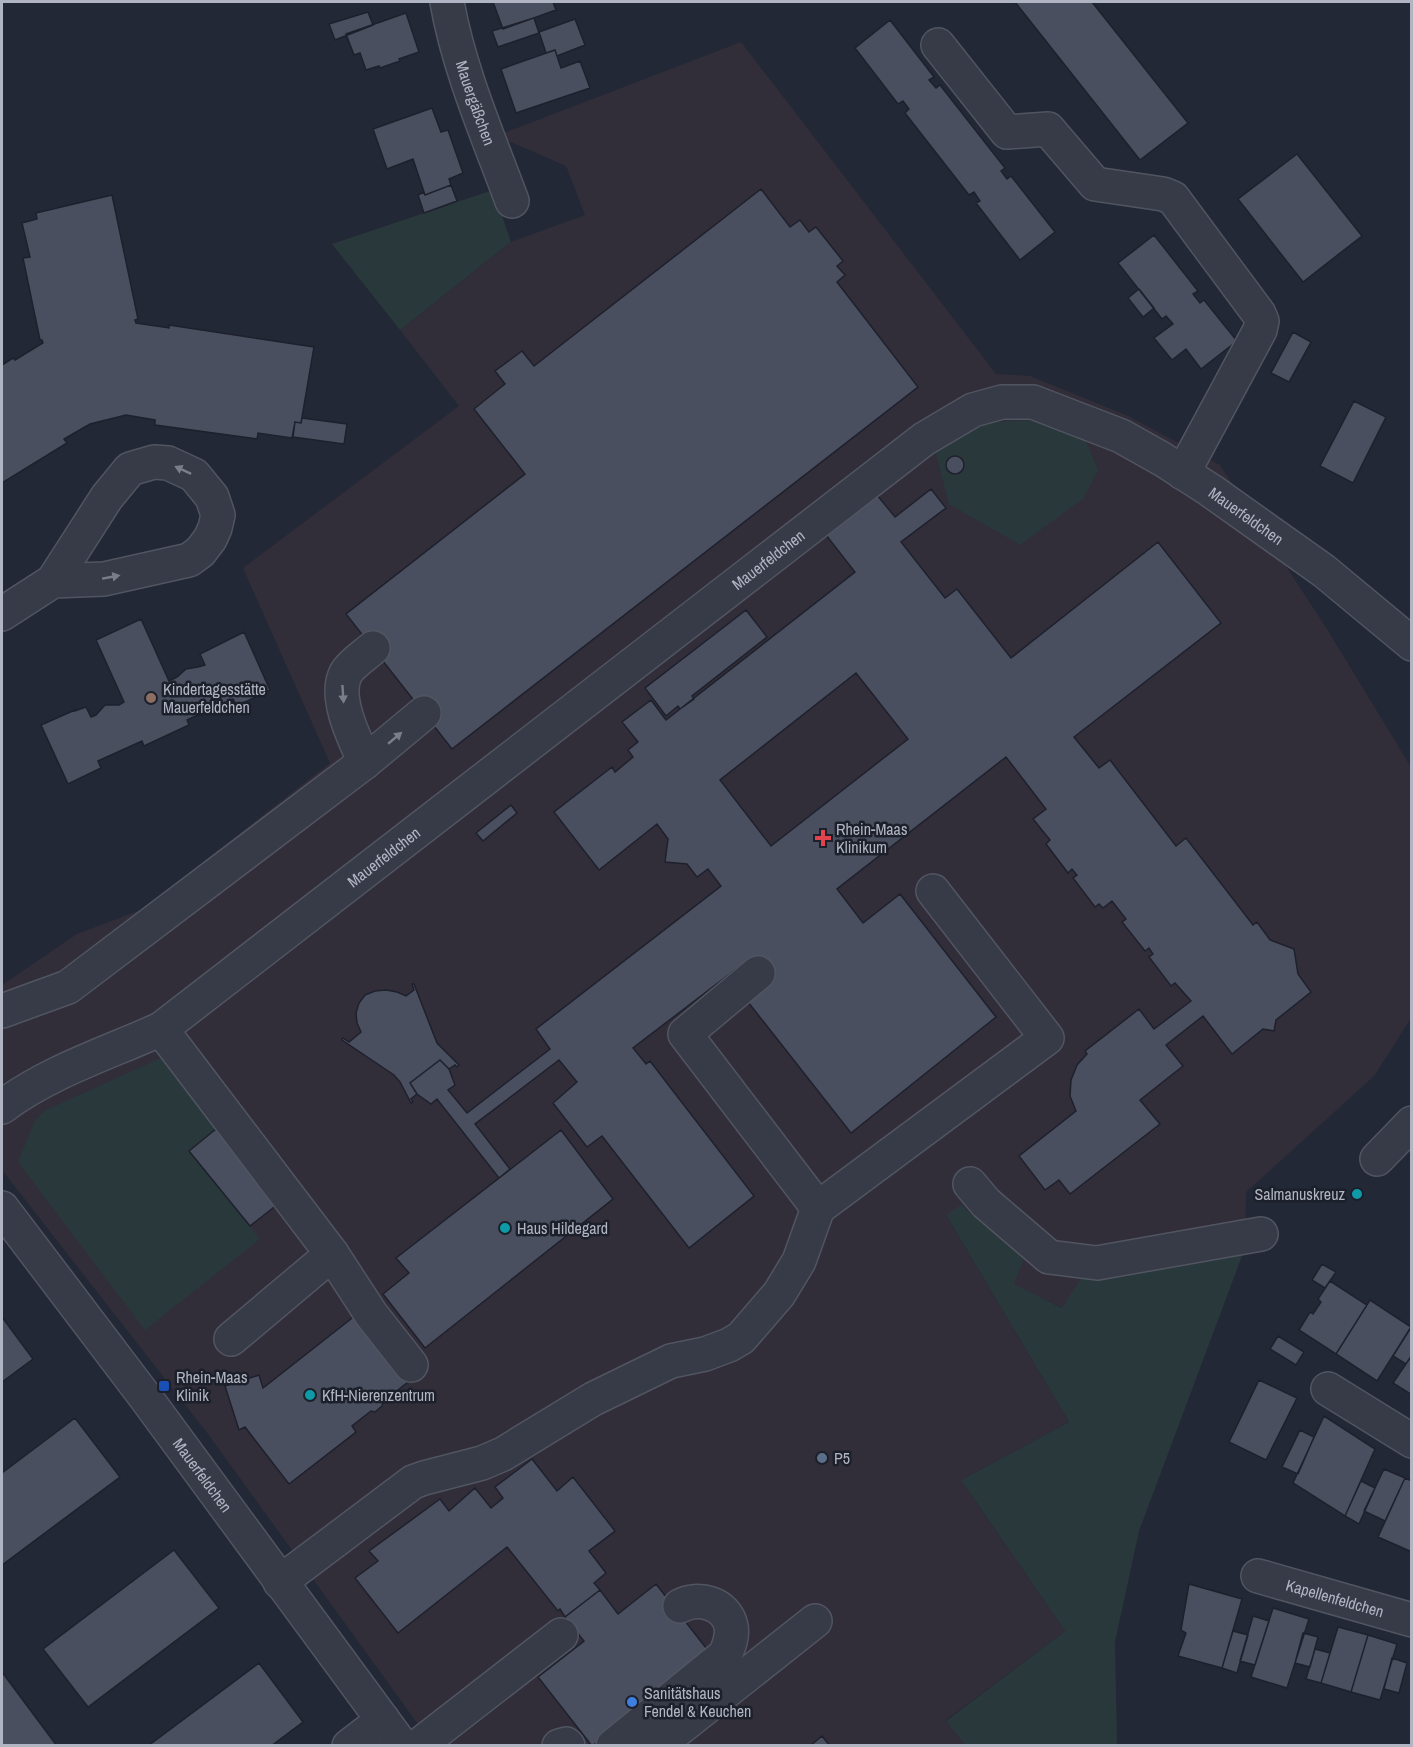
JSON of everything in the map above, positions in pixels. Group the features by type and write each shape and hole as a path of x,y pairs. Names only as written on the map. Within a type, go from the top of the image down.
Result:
{"street":[{"name":"Mauergäßchen","path":"447,2 465,71 512,201"},
{"path":"938,45 1007,132 1048,129 1095,184 1163,194 1173,198 1259,314 1262,321 1260,330 1183,473"},
{"name":"Mauerfeldchen","path":"2,1107 16,1096 57,1075 161,1029 924,439 974,410 1002,402 1033,402 1121,436 1183,473 1324,571 1412,644"},
{"path":"2,614 53,580 107,496 130,469 154,462 168,463 194,475 212,496 218,514 215,528 200,552 189,560 104,579 53,580"},
{"path":"365,762 345,713 342,686 346,672 373,648"},
{"path":"2,1011 68,987 365,762 424,713"},
{"path":"280,1582 413,1482 482,1463 503,1454 593,1399 671,1361 705,1354 741,1338 779,1294 799,1261 818,1209 1047,1038 933,891"},
{"path":"758,973 685,1034 818,1209"},
{"path":"161,1029 332,1254 370,1314 411,1365"},
{"path":"1377,1159 1412,1123"},
{"path":"970,1184 986,1203 1049,1257 1097,1263 1261,1234"},
{"name":"Mauerfeldchen","path":"8,1228 146,1398 392,1733"},
{"path":"231,1339 332,1254"},
{"path":"1328,1389 1412,1441"},
{"name":"Kapellenfeldchen","path":"1258,1576 1412,1620"},
{"path":"613,1746 725,1654 731,1636 731,1625 725,1615 707,1602 689,1601 680,1606"},
{"path":"657,1746 815,1621"},
{"path":"418,1746 561,1635"},
{"path":"349,1746 392,1733"},
{"path":"560,1746 566,1744 568,1746"}],"shaded area":[{"name":"Rhein-Maas Klinikum","path":"741,42 996,374 1030,376 1126,415 1220,465 1325,626 1411,767 1411,1018 1374,1076 1246,1192 1245,1248 1063,1308 1013,1284 946,1215 1069,1422 961,1480 1065,1631 946,1720 965,1745 433,1745 208,1434 2,1170 2,985 77,934 143,909 330,763 243,568 459,406 400,330 511,242 585,215 566,166 506,140 504,133"},
{"path":"493,190 511,242 400,330 332,244"},
{"path":"1036,420 1085,439 1098,470 1084,498 1020,545 949,504 935,450 981,423"},
{"path":"161,1058 216,1128 189,1151 260,1239 145,1330 18,1162 35,1120 46,1110"},
{"path":"961,1205 1024,1259 1014,1284 1062,1308 1081,1278 1245,1248 1139,1531 1115,1642 1117,1745 965,1745 946,1721 1065,1631 961,1480 1069,1422 946,1215"}],"building":[{"path":"493,2 553,2 556,10 503,29"},
{"path":"1015,2 1092,2 1188,123 1140,160"},
{"path":"368,12 373,25 335,40 329,24"},
{"path":"406,13 419,52 380,68 379,66 366,70 360,53 354,55 346,34"},
{"path":"534,18 539,33 498,47 492,31"},
{"path":"575,19 585,45 557,56 555,50 546,53 539,32"},
{"path":"890,20 934,77 929,80 936,88 940,85 1005,168 1001,171 1007,179 1011,176 1055,232 1020,260 976,203 980,201 974,192 969,195 905,113 909,109 903,101 898,104 855,48"},
{"path":"555,50 561,68 580,61 590,88 516,113 501,69"},
{"path":"432,108 441,132 448,130 463,173 449,179 451,185 425,195 413,159 387,169 373,129"},
{"path":"1297,154 1362,236 1303,282 1238,199"},
{"path":"451,185 457,201 424,213 418,195 424,192 425,195"},
{"path":"761,189 790,227 800,220 809,232 816,227 843,261 837,266 845,275 837,282 918,387 452,749 346,614 525,474 474,409 505,384 495,371 522,351 534,366"},
{"path":"112,195 138,319 135,320 136,323 169,328 169,325 314,347 301,423 295,422 292,438 258,433 257,439 155,425 155,420 126,415 90,424 64,439 67,443 2,483 2,365 43,343 40,340 23,258 30,257 22,223 37,219 36,213"},
{"path":"1154,235 1198,291 1193,294 1200,303 1204,300 1237,341 1201,369 1186,349 1172,360 1154,338 1173,324 1166,316 1162,319 1118,263"},
{"path":"1139,289 1154,308 1143,317 1128,298"},
{"path":"1293,332 1311,342 1289,382 1271,373"},
{"path":"1354,401 1386,417 1353,483 1320,466"},
{"path":"302,418 347,424 344,444 293,437 295,422 301,423"},
{"path":"955,456 961,459 964,465 961,471 955,474 949,471 946,465 949,459"},
{"path":"931,489 946,508 901,542 945,598 957,589 1011,658 1158,542 1221,623 1074,737 1099,768 1110,760 1176,846 1186,838 1253,925 1257,922 1270,940 1294,949 1298,974 1311,992 1276,1020 1274,1031 1263,1029 1232,1054 1203,1016 1166,1045 1183,1066 1140,1100 1160,1124 1070,1194 1059,1180 1045,1190 1019,1156 1076,1111 1070,1096 1071,1080 1077,1065 1087,1054 1085,1051 1139,1009 1154,1029 1191,1001 1175,983 1171,986 1149,957 1153,954 1149,948 1145,951 1122,922 1126,919 1112,901 1103,908 1099,904 1095,907 1073,878 1077,875 1072,869 1068,873 1046,844 1050,840 1033,819 1046,809 1006,757 837,889 863,923 900,894 996,1017 851,1133 748,1002 768,985 748,960 633,1048 646,1064 650,1061 754,1196 689,1248 602,1136 587,1147 553,1103 577,1082 559,1060 475,1124 510,1169 499,1178 437,1099 431,1104 417,1094 410,1083 440,1060 449,1069 455,1085 448,1090 467,1113 550,1049 536,1029 721,886 708,869 697,877 687,864 665,862 668,839 657,824 599,870 554,812 612,767 615,772 633,757 628,750 638,742 622,722 651,700 666,720 855,572 826,535 877,495 895,517","holes":["856,673 908,739 771,846 720,780"]},
{"path":"746,610 767,637 692,696 694,699 680,709 678,706 666,716 645,688"},
{"path":"141,619 169,681 186,669 205,665 200,654 244,632 270,690 237,706 233,699 187,720 189,725 144,746 142,741 98,761 101,768 68,784 41,725 86,707 91,717 105,705 119,705 124,702 96,640"},
{"path":"511,805 517,813 483,841 476,833"},
{"path":"412,984 414,984 437,1043 459,1065 449,1069 440,1060 410,1083 417,1094 411,1099 413,1102 411,1103 394,1075 342,1040 343,1038 349,1042 361,1032 356,1013 365,995 386,990 406,996 414,990"},
{"path":"216,1129 278,1204 250,1226 189,1151"},
{"name":"Haus Hildegard","path":"561,1130 613,1199 425,1348 383,1294 409,1273 396,1258"},
{"path":"1322,1264 1336,1272 1325,1288 1312,1280"},
{"path":"1330,1281 1367,1305 1336,1354 1299,1330 1310,1312 1313,1314 1321,1302 1318,1299"},
{"path":"1370,1300 1411,1327 1377,1381 1336,1354"},
{"name":"KfH-Nierenzentrum","path":"356,1315 408,1382 383,1402 375,1412 371,1411 352,1426 356,1432 289,1484 245,1427 239,1430 225,1386 259,1375 263,1388"},
{"path":"2,1317 33,1359 2,1382"},
{"path":"1410,1329 1412,1330 1412,1355 1406,1364 1393,1356"},
{"path":"1278,1336 1304,1352 1296,1365 1270,1349"},
{"path":"1412,1355 1412,1395 1393,1383"},
{"path":"1259,1380 1297,1398 1266,1460 1229,1442"},
{"path":"1324,1416 1375,1449 1345,1516 1293,1483"},
{"path":"75,1418 120,1477 2,1565 2,1473"},
{"path":"1300,1430 1314,1437 1298,1474 1282,1467"},
{"path":"532,1459 557,1491 573,1477 615,1531 589,1551 606,1573 594,1583 600,1590 565,1617 507,1547 398,1633 355,1578 378,1561 369,1551 440,1499 449,1511 475,1488 491,1508 503,1498 495,1487"},
{"path":"1384,1469 1405,1478 1385,1521 1364,1511"},
{"path":"1405,1478 1412,1481 1412,1552 1378,1537"},
{"path":"1361,1481 1375,1488 1359,1524 1345,1516"},
{"path":"174,1550 219,1608 88,1707 43,1649"},
{"path":"656,1584 710,1653 592,1746 538,1677 584,1641 565,1617 600,1590 618,1614"},
{"path":"1189,1584 1242,1599 1222,1668 1178,1656 1186,1633 1181,1630"},
{"path":"1273,1608 1309,1619 1287,1688 1251,1677"},
{"path":"1253,1616 1269,1621 1255,1665 1240,1661"},
{"path":"1338,1627 1368,1635 1351,1692 1321,1683"},
{"path":"1233,1631 1248,1635 1237,1673 1222,1668"},
{"path":"1303,1633 1318,1637 1310,1667 1295,1663"},
{"path":"1368,1635 1397,1644 1380,1700 1351,1692"},
{"path":"1315,1649 1330,1653 1321,1683 1306,1679"},
{"path":"1392,1658 1407,1663 1399,1693 1384,1689"},
{"path":"259,1663 303,1722 271,1746 148,1746"},
{"path":"2,1672 57,1746 2,1746"},
{"path":"822,1736 830,1746 810,1746"}],"place":[{"name":"Kindertagesstätte Mauerfeldchen","path":"151,698"},
{"name":"Rhein-Maas Klinikum","path":"823,838"},
{"name":"Salmanuskreuz","path":"1357,1194"},
{"name":"Haus Hildegard","path":"505,1228"},
{"name":"Rhein-Maas Klinik","path":"164,1386"},
{"name":"KfH-Nierenzentrum","path":"310,1395"},
{"name":"P5","path":"822,1458"},
{"name":"Sanitätshaus Fendel & Keuchen","path":"632,1702"}]}
